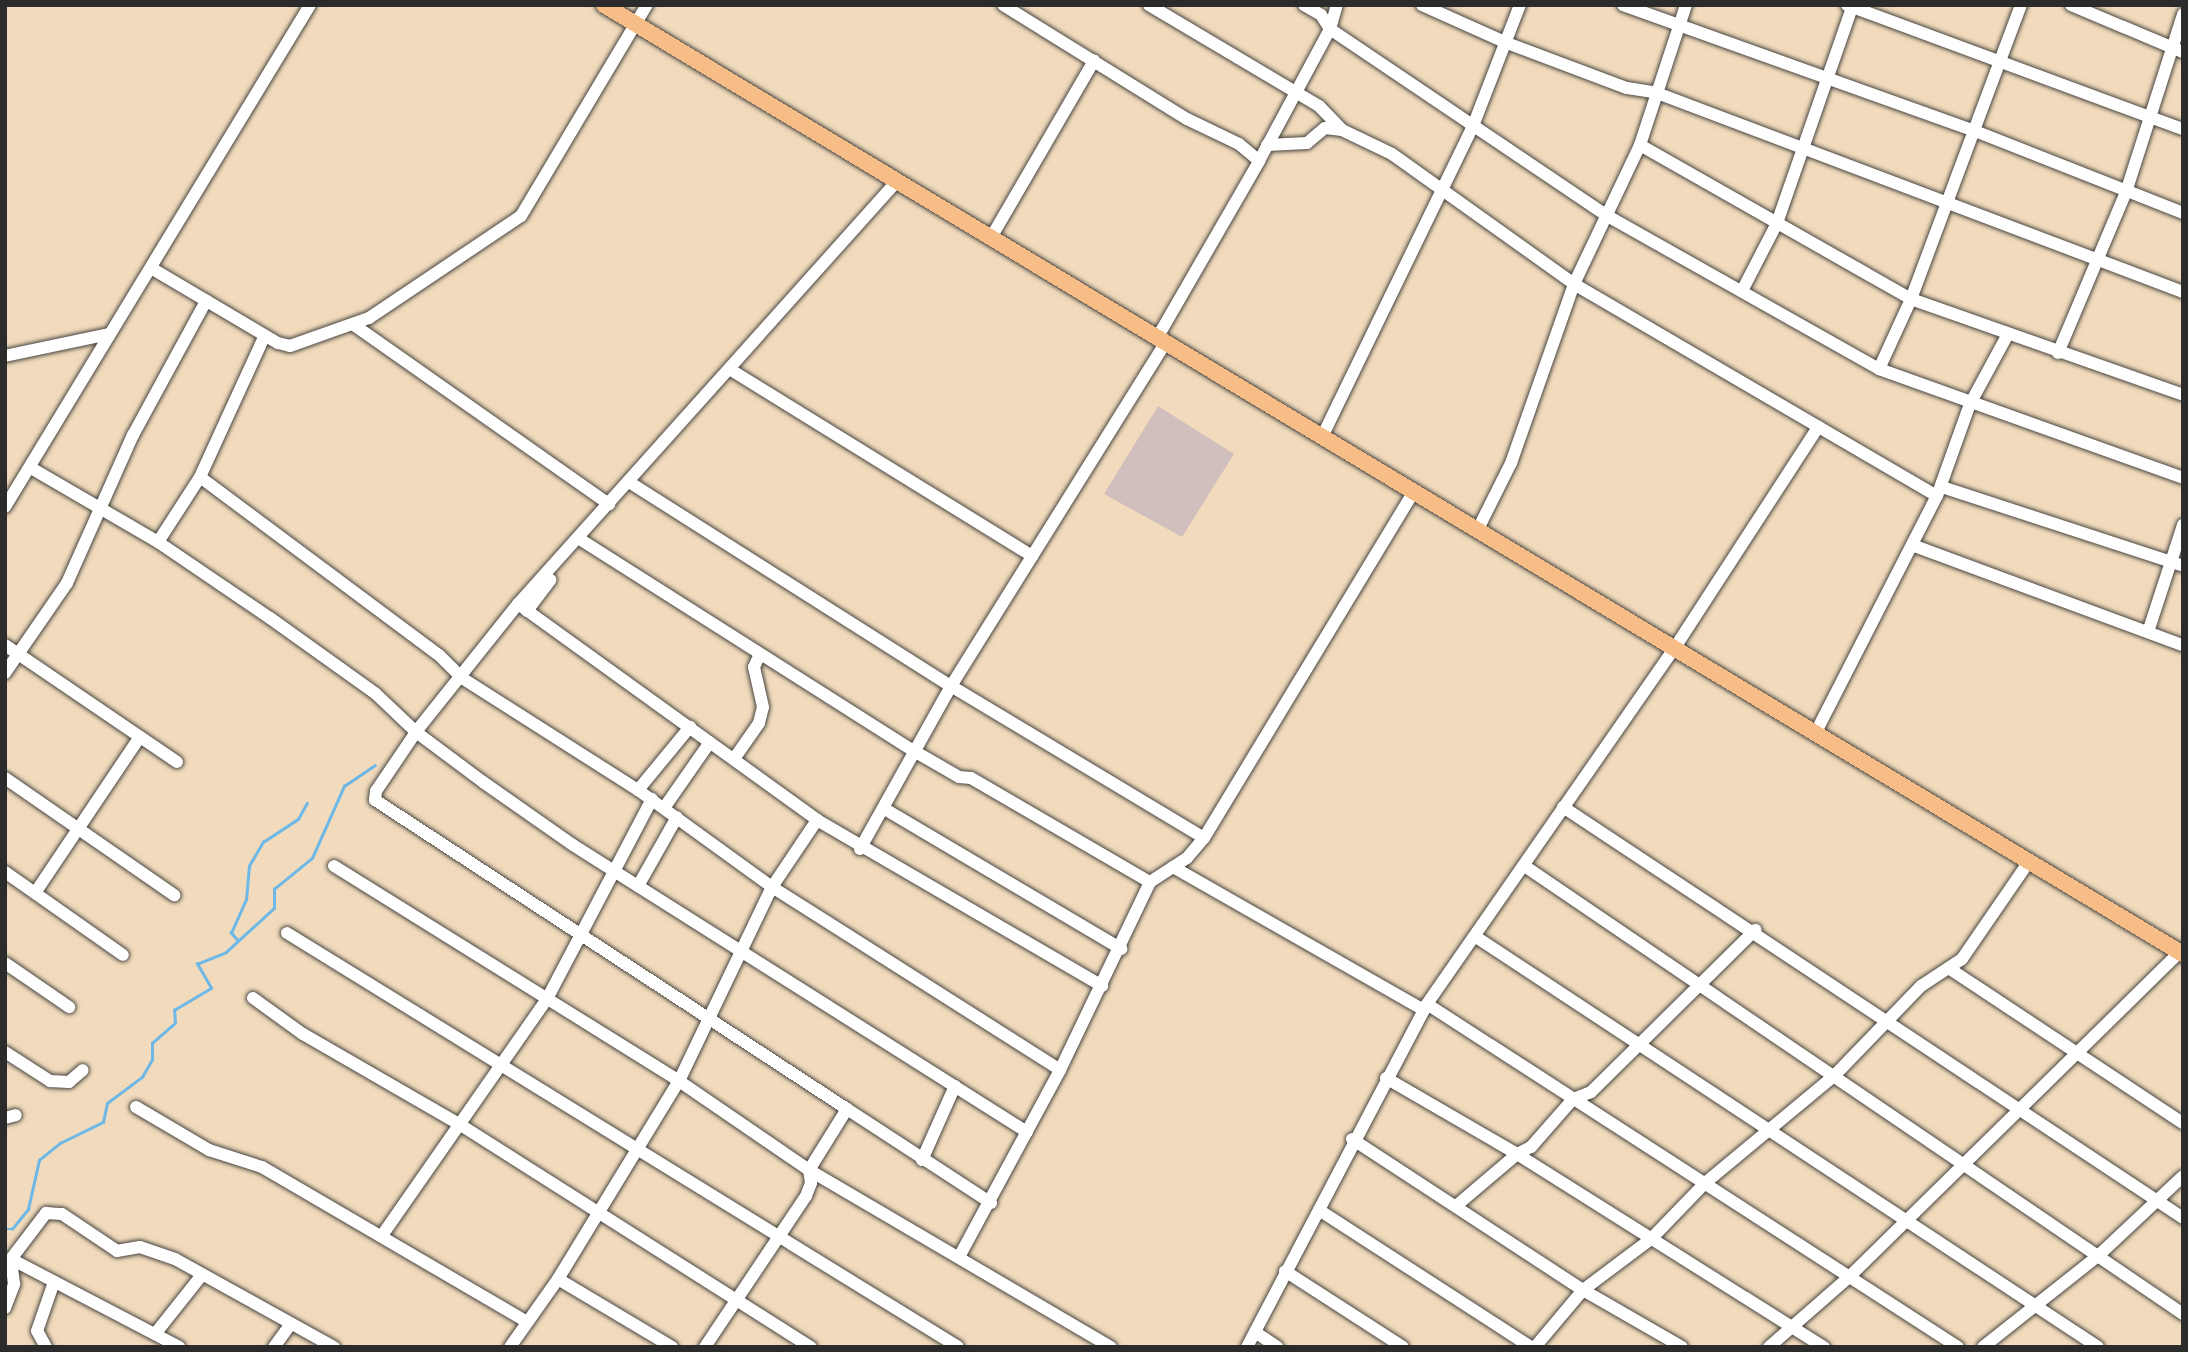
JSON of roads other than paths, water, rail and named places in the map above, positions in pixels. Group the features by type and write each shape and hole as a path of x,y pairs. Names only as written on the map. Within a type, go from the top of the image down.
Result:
{"main road":[{"path":"604,5 992,236 2028,863 2182,952"}],"street":[{"path":"5,507 310,5"},
{"path":"151,268 264,337 290,346 354,325 477,250 521,216 647,5"},
{"path":"1003,5 1187,119 1239,144 1259,161"},
{"path":"1149,5 1319,106 1342,130"},
{"path":"1304,5 1321,15 1330,29 1604,214 1743,289 1879,369 1970,404 2183,478"},
{"path":"860,849 951,686 1161,340 1330,29 1337,5"},
{"path":"1422,5 1507,43 1626,88 1657,93 2183,292"},
{"path":"1322,437 1474,126 1520,5"},
{"path":"1623,5 1975,131 2183,213"},
{"path":"1477,531 1511,463 1574,284 1604,214 1640,145 1686,5"},
{"path":"1879,369 1911,299 1945,204 2002,63 2021,5"},
{"path":"2071,5 2178,50"},
{"path":"1743,289 1777,223 1851,6 2183,129"},
{"path":"2058,353 2094,259 2126,192 2150,117 2178,50 2183,14"},
{"path":"992,236 1094,61"},
{"path":"1267,145 1307,143 1325,128 1342,130 1392,154 1574,284 1818,428 1940,491 2177,564"},
{"path":"1640,145 1911,299 2183,395"},
{"path":"898,180 609,504 416,732 376,791 375,800 991,1203"},
{"path":"5,673 67,583 103,509 133,435 206,301"},
{"path":"354,325 609,504"},
{"path":"5,356 109,334"},
{"path":"1815,734 1940,491 1970,404 2008,334"},
{"path":"158,542 200,477 264,337"},
{"path":"731,370 1032,556"},
{"path":"1247,1347 1319,1210 1352,1139 1425,1007 1526,867 1563,807 1674,649 1818,428"},
{"path":"31,468 158,542 376,694 416,732 614,871 1027,1132"},
{"path":"200,477 439,655 462,678 652,799 772,887 1060,1070"},
{"path":"629,482 951,686 1203,838"},
{"path":"959,1257 991,1203 1060,1070 1121,949 1150,882 1173,867 1203,838 1413,493"},
{"path":"2148,632 2177,564 2183,526"},
{"path":"580,540 914,751 959,777 971,778 1150,882"},
{"path":"1912,545 2183,645"},
{"path":"523,607 860,849 1102,986"},
{"path":"5,645 177,762"},
{"path":"736,756 759,723 762,707 754,667 760,654"},
{"path":"638,790 690,727"},
{"path":"35,893 141,737"},
{"path":"664,808 710,742"},
{"path":"5,778 174,895"},
{"path":"383,1234 459,1124 503,1068 547,999 652,799"},
{"path":"1563,807 1755,930 2183,1218"},
{"path":"883,808 1121,949"},
{"path":"638,886 677,817"},
{"path":"510,1347 558,1279 679,1081 711,1021 741,950 772,887 817,820"},
{"path":"1319,1210 1533,1347 1583,1290 1651,1239 1705,1183 1765,1130 1834,1076 1921,986 1962,959 2028,863"},
{"path":"334,866 679,1081 809,1170 1111,1347"},
{"path":"1173,867 1425,1007 1705,1183 1958,1347"},
{"path":"1526,867 2183,1314"},
{"path":"5,872 123,955"},
{"path":"1456,1206 1517,1154 1531,1147 1573,1099 1591,1092 1635,1045 1755,930"},
{"path":"287,933 778,1239 958,1347"},
{"path":"1476,937 1635,1045 2098,1347"},
{"path":"1769,1347 1849,1277 2182,952"},
{"path":"5,963 69,1007"},
{"path":"1950,969 2183,1123"},
{"path":"253,998 303,1034 459,1124 811,1347"},
{"path":"5,1052 50,1081 69,1082 83,1070"},
{"path":"1386,1078 1517,1154 1824,1347"},
{"path":"922,1160 955,1086"},
{"path":"136,1107 209,1150 262,1167 383,1234 526,1321"},
{"path":"705,1347 806,1196 811,1183 809,1170 847,1109"},
{"path":"1352,1139 1583,1290 1682,1347"},
{"path":"1983,1347 2099,1255 2183,1176"},
{"path":"5,1308 15,1284 11,1259 46,1213 62,1214 117,1251 140,1247 202,1275 334,1347"},
{"path":"11,1259 179,1347"},
{"path":"1285,1271 1403,1347"},
{"path":"155,1334 202,1275"},
{"path":"558,1279 672,1347"},
{"path":"46,1347 37,1331 54,1282"},
{"path":"274,1347 290,1325"},
{"path":"1255,1332 1277,1347"}],"waterway":[{"path":"5,1229 12,1229 28,1209 39,1160 60,1143 103,1122 107,1103 142,1077 152,1060 152,1043 175,1023 174,1010 211,988 197,964 226,952 274,908 274,889 312,858 344,786 375,765"},
{"path":"238,941 231,933 246,900 249,866 263,842 298,819 307,803"}]}
